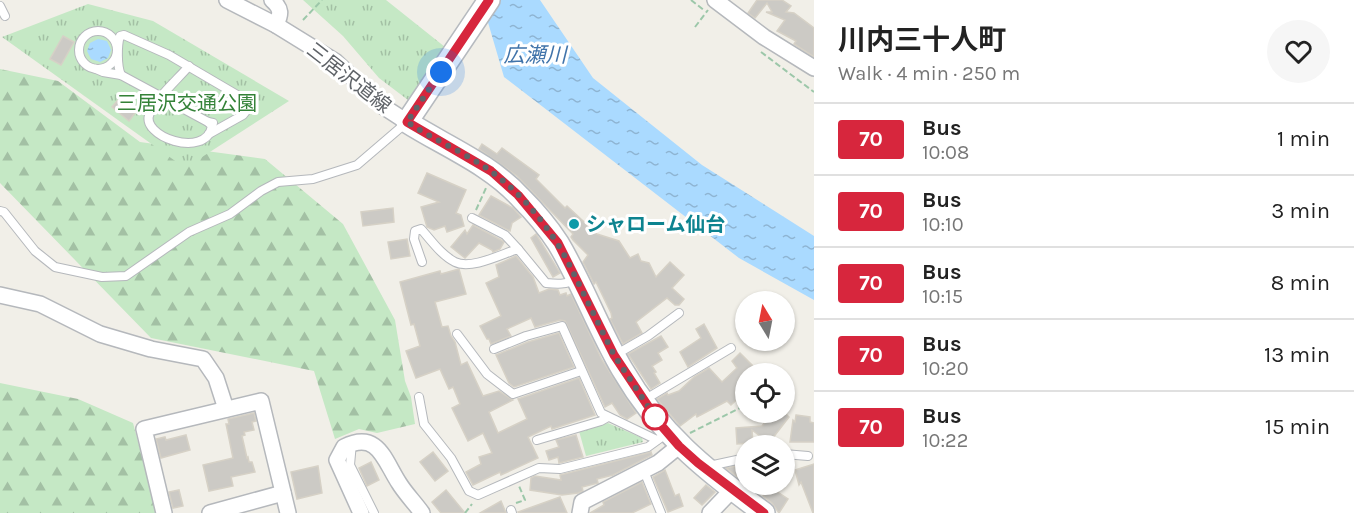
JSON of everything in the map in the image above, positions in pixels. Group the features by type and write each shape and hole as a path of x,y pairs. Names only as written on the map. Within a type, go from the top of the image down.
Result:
{"street":[{"name":"三居沢道線","path":"227,0 276,25 336,62 383,105 412,116"},
{"path":"272,0 280,9 281,15 276,25"},
{"path":"489,0 412,116 491,171 518,195 550,232 577,278 614,355 643,400 673,438 704,467 764,513"},
{"path":"716,0 764,37 814,68"},
{"path":"0,295 40,304 100,334 151,349 203,359 216,378 226,410"},
{"path":"164,513 144,429 261,401 288,513"},
{"path":"580,513 582,502 658,463 673,438"},
{"path":"361,513 337,460 344,447 365,442 382,451 399,483 422,513"},
{"path":"710,513 732,490"},
{"path":"210,513 283,493"}],"lane":[{"path":"0,6 5,16"},
{"path":"121,75 118,68 120,56 115,41 107,33 95,31 85,37 79,47 81,59 90,67 121,75 208,122 212,126 209,134"},
{"path":"96,69 107,67 112,63 116,58 120,36 129,36 189,66 244,99 247,110 194,143 186,144 176,142 153,130 149,124 149,113 189,66"},
{"path":"0,211 34,251 55,267 102,277 126,276 189,232 230,214 261,191 278,182 313,179 357,165 395,135 412,116"},
{"path":"208,122 226,123 235,119"},
{"path":"472,218 504,235 546,283 558,284 577,278"},
{"path":"422,262 414,239 415,231 421,229 446,256 456,263 474,264 518,249"},
{"path":"614,355 648,336 679,314"},
{"path":"494,349 526,336 562,326 601,413 673,438"},
{"path":"457,334 487,374 513,394 581,371"},
{"path":"643,400 731,348"},
{"path":"419,397 424,424 451,458 469,491 478,495 539,468 560,469 648,447 673,438"},
{"path":"537,440 608,417"},
{"path":"352,444 350,465 374,513"},
{"path":"795,455 808,456"},
{"path":"704,467 735,460"},
{"path":"644,471 661,513"}],"path":[{"path":"303,20 322,0"},
{"path":"695,27 705,14"},
{"path":"481,200 489,182"},
{"path":"673,438 735,410"},
{"path":"512,509 525,500 518,483"},
{"path":"465,513 472,504"}],"green space":[{"path":"303,0 386,0 445,47 408,100 379,78 343,36"},
{"name":"三居沢交通公園","path":"88,4 153,21 289,101 185,168 2,37"},
{"path":"0,69 58,81 140,142 265,159 343,224 395,320 415,424 377,433 359,429 335,439 314,371 151,338 0,183"},
{"path":"0,383 78,399 133,423 157,513 0,513"},
{"path":"608,423 642,438 643,442 586,456 579,431"}],"water":[{"name":"広瀬川","path":"475,0 540,0 593,78 702,165 814,236 814,300 739,258 504,77 487,19"},
{"path":"98,39 107,41 111,50 108,58 100,62 91,59 87,51 90,43"}],"building":[{"path":"757,0 782,0 791,6 786,12 794,13 814,28 814,57 794,44 796,41 777,31 785,20 766,12 772,12 767,3 755,18 748,13"},
{"path":"63,36 74,42 61,65 50,59"},
{"path":"118,100 135,113 129,121 112,107"},
{"path":"482,144 497,154 502,148 539,175 536,179 565,208 567,206 597,234 619,241 630,258 638,254 641,261 649,263 656,277 670,262 684,275 672,288 684,299 679,305 675,305 667,298 636,322 642,333 623,344 610,319 612,318 611,313 596,282 594,284 583,262 588,255 573,240 571,237 573,234 517,176 479,149"},
{"path":"427,173 466,190 456,213 461,215 464,226 447,232 445,226 434,230 427,227 421,207 439,202 418,193"},
{"path":"491,196 513,208 521,217 512,223 510,231 479,215"},
{"path":"393,208 394,222 363,226 361,212"},
{"path":"473,225 504,242 500,249 493,252 479,243 465,258 451,247 465,230 467,234"},
{"path":"536,234 560,273 553,277 531,238"},
{"path":"407,239 410,256 391,259 388,242"},
{"path":"516,256 533,277 539,293 549,289 558,290 560,295 571,294 602,360 636,413 627,419 620,415 612,403 605,407 565,321 560,320 535,327 531,318 507,329 511,336 491,344 487,339 480,326 501,316 486,283 499,277 496,265"},
{"path":"459,269 466,294 435,302 442,327 448,326 455,342 461,365 467,362 483,396 499,391 513,400 489,412 498,433 527,419 518,399 579,378 595,415 552,429 551,426 528,437 538,458 473,485 466,472 481,464 479,457 492,453 483,433 468,441 452,408 460,404 453,387 449,389 440,369 416,378 406,351 420,346 414,324 411,325 400,282 440,271 441,274"},
{"path":"704,324 717,348 688,367 680,352 701,338 696,329"},
{"path":"559,333 574,367 514,387 509,383 496,355"},
{"path":"661,336 668,347 658,353 662,360 652,366 660,383 651,389 628,354"},
{"path":"740,353 750,363 735,363 735,365 732,361"},
{"path":"709,368 722,382 735,370 735,401 731,405 727,401 697,417 696,414 680,426 657,399 667,393 668,395 679,391 694,377"},
{"path":"254,413 256,421 252,422 254,430 244,432 245,435 242,436 247,458 249,462 252,462 255,472 231,477 233,486 209,491 203,465 233,458 226,424 229,424 228,419"},
{"path":"796,415 810,417 810,422 814,423 814,442 795,442 795,435 791,435 793,423 795,422"},
{"path":"764,423 784,423 775,435 759,435 752,430 752,435 736,435 736,428 762,426"},
{"path":"186,435 190,450 161,458 156,439 165,437 166,440"},
{"path":"576,435 583,457 559,463 558,457 549,460 546,451 559,447 556,440"},
{"path":"433,452 448,471 435,481 420,462"},
{"path":"651,452 652,455 613,475 597,479 598,483 582,487 583,491 578,493 562,495 530,490 531,478 535,476 561,480 560,475"},
{"path":"371,462 379,480 367,486 359,468"},
{"path":"814,464 814,513 801,482 799,485 795,470"},
{"path":"318,466 322,493 297,499 291,472"},
{"path":"735,466 735,475 726,468"},
{"path":"665,470 675,496 679,494 683,506 668,512 653,477"},
{"path":"642,482 651,504 632,513 590,513 604,505 603,502"},
{"path":"706,485 715,492 702,505 694,498"},
{"path":"179,490 183,506 173,508 169,492"},
{"path":"446,490 465,513 441,513 432,502"},
{"path":"782,495 788,499 779,513 763,496"},
{"path":"560,497 567,513 518,512"},
{"path":"501,501 506,513 480,513"}],"bus line":[{"name":"70","path":"489,0 407,122 491,171 541,220 558,243 623,371 660,424 698,463 764,513"}],"place":[{"name":"シャローム仙台","path":"574,224"}],"route":[{"path":"441,72 407,122 491,171 541,220 558,243 623,371 655,417"}]}
